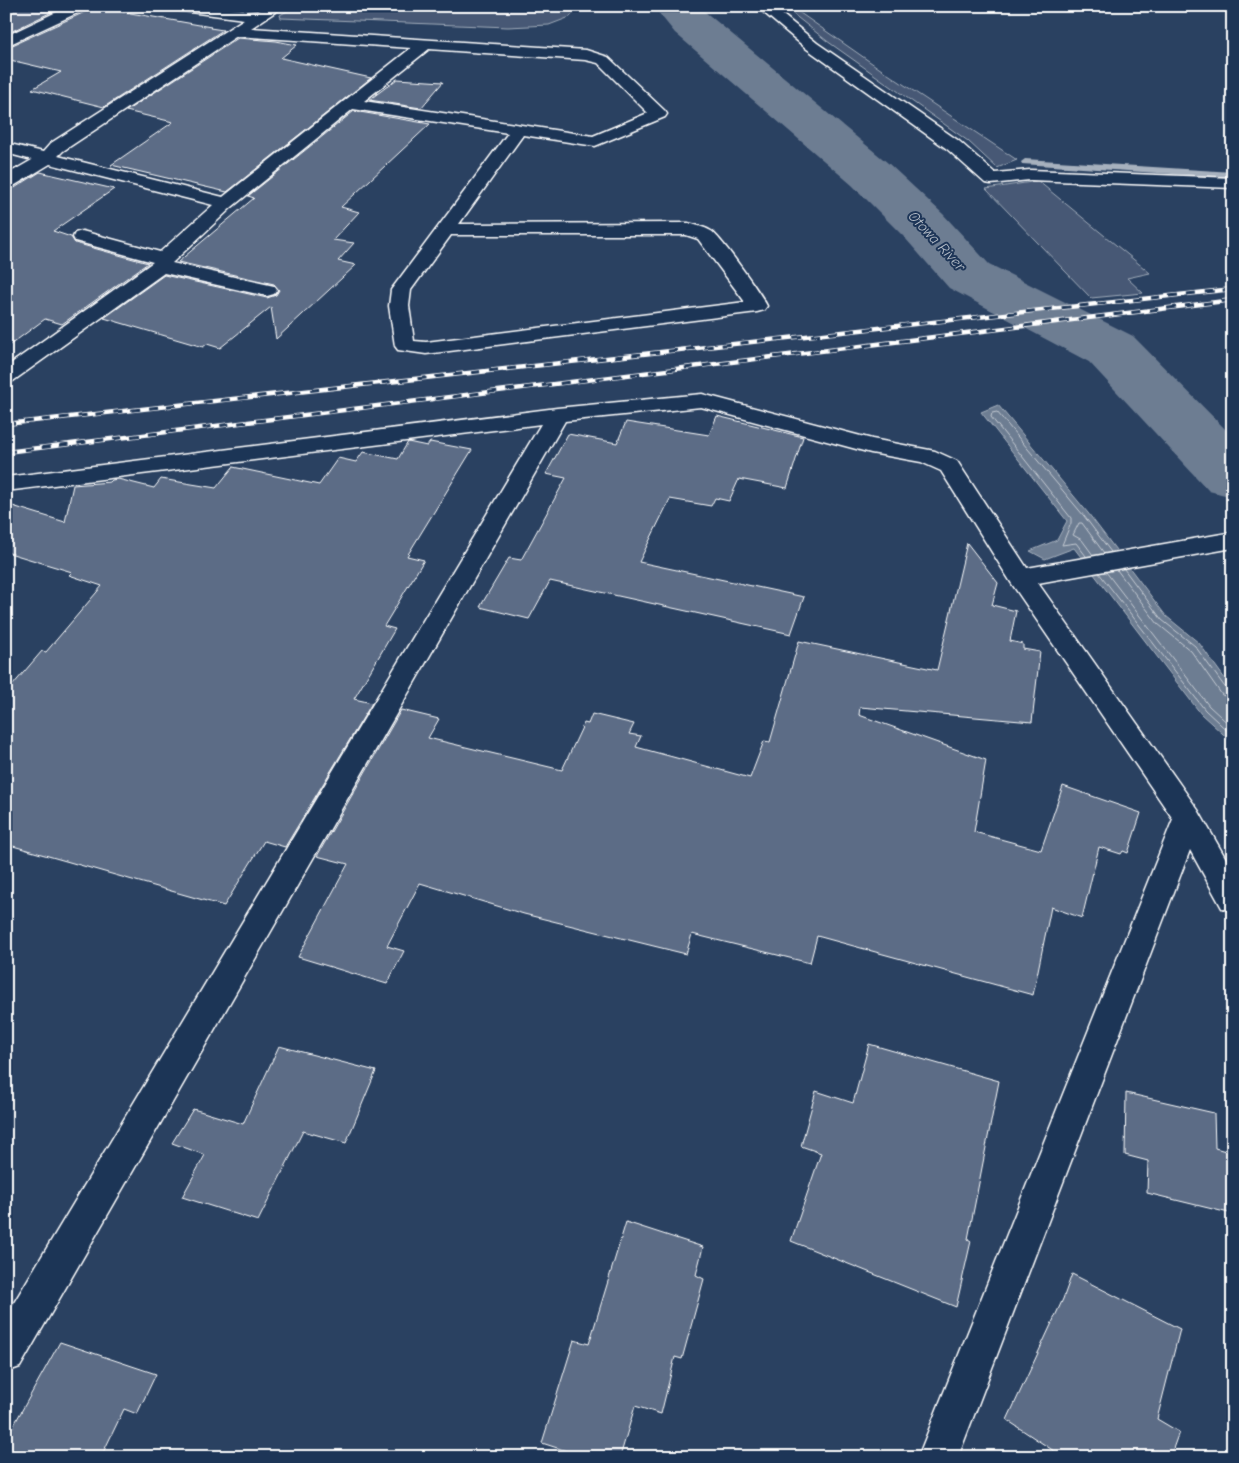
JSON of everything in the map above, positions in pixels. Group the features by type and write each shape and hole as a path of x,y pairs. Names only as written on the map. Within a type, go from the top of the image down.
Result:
{"street":[{"path":"6,42 81,6"},
{"path":"174,6 259,16"},
{"path":"6,183 46,158 57,147 234,31 277,6"},
{"path":"763,6 812,46 953,145 992,179 1030,175 1233,183"},
{"path":"234,31 586,55 603,60 659,114 595,141 350,104"},
{"path":"6,377 163,262 226,203 424,44"},
{"path":"446,229 688,229 705,236 752,295 756,306 426,348 405,346 399,306 401,290 519,129"},
{"path":"6,148 226,203"},
{"path":"82,237 163,262 267,290"},
{"path":"6,484 557,415 702,400 871,446 927,456 949,466 1033,575 1188,818 1233,899"},
{"path":"6,1353 557,415"},
{"path":"1033,575 1233,540"},
{"path":"938,1457 1188,818"}],"shaded area":[{"path":"296,6 568,6 574,12 570,17 549,25 508,27 281,18 280,15"},
{"path":"783,6 790,6 1017,160 997,168 968,141 827,41"},
{"path":"1038,181 1150,273 1127,278 1143,293 1091,298 986,189"}],"water":[{"path":"998,405 1088,513 1166,616 1199,643 1233,690 1233,743 1201,714 1074,548 1045,559 1030,551 1057,540 1067,521 981,412"}],"building":[{"path":"6,6 64,6 6,34"},
{"path":"90,6 223,30 104,107 32,89 61,72 6,59 6,48 87,11"},
{"path":"238,38 297,45 281,58 371,78 227,192 111,165 173,122 126,111"},
{"path":"397,79 443,82 421,108 369,100"},
{"path":"354,111 430,124 341,207 359,212 333,240 354,243 338,261 356,265 276,339 271,307 220,348 207,344 203,347 104,318 164,275 267,298 276,295 279,290 274,284 178,262 254,198 248,196"},
{"path":"40,172 114,189 53,231 71,237 75,243 148,263 62,324 45,319 6,348 6,190 13,189"},
{"path":"717,416 803,437 787,488 739,479 729,501 715,498 711,506 670,499 639,562 804,597 791,634 550,581 529,619 480,607 509,558 521,560 566,478 546,474 568,434 617,443 626,422 709,435"},
{"path":"408,442 427,446 430,442 472,450 407,556 424,560 384,626 395,629 354,699 372,703 285,847 264,841 224,906 6,844 6,693 42,651 46,652 102,586 69,575 72,572 6,552 6,504 65,522 73,485 110,482 118,479 154,488 161,479 216,488 233,467 319,485 338,458 356,462 363,452 398,459"},
{"path":"967,543 998,583 992,605 1016,611 1010,641 1023,644 1023,649 1040,652 1032,722 860,707 859,715 986,760 974,832 1041,850 1063,786 1141,813 1128,853 1123,851 1121,854 1099,847 1082,918 1051,907 1033,995 817,936 810,963 692,934 686,954 524,914 420,883 387,946 404,951 387,984 298,957 348,864 317,856 401,710 439,719 428,738 562,770 584,723 588,724 592,714 634,724 629,734 641,736 636,747 750,778 764,741 770,742 799,641 937,670"},
{"path":"869,1044 999,1081 968,1239 971,1241 956,1307 791,1241 821,1153 801,1146 816,1091 853,1103"},
{"path":"279,1046 376,1071 346,1143 303,1131 258,1221 182,1197 205,1155 172,1143 193,1109 243,1124"},
{"path":"1126,1093 1214,1113 1215,1148 1233,1153 1233,1214 1147,1193 1148,1161 1125,1155"},
{"path":"626,1222 703,1247 696,1275 704,1279 682,1359 675,1357 661,1414 635,1406 620,1457 585,1457 542,1443 574,1340 589,1344"},
{"path":"1072,1274 1180,1329 1157,1419 1179,1432 1170,1457 1063,1457 1007,1420 1063,1299"},
{"path":"60,1342 156,1374 137,1414 124,1409 101,1457 6,1457 6,1439"}],"waterway":[{"name":"Otowa River","path":"674,6 691,24 870,174 924,226 969,276 1111,349 1233,476"},
{"path":"1025,162 1233,175"}],"railway":[{"path":"6,424 1233,289"},
{"path":"6,452 1233,300"}]}
